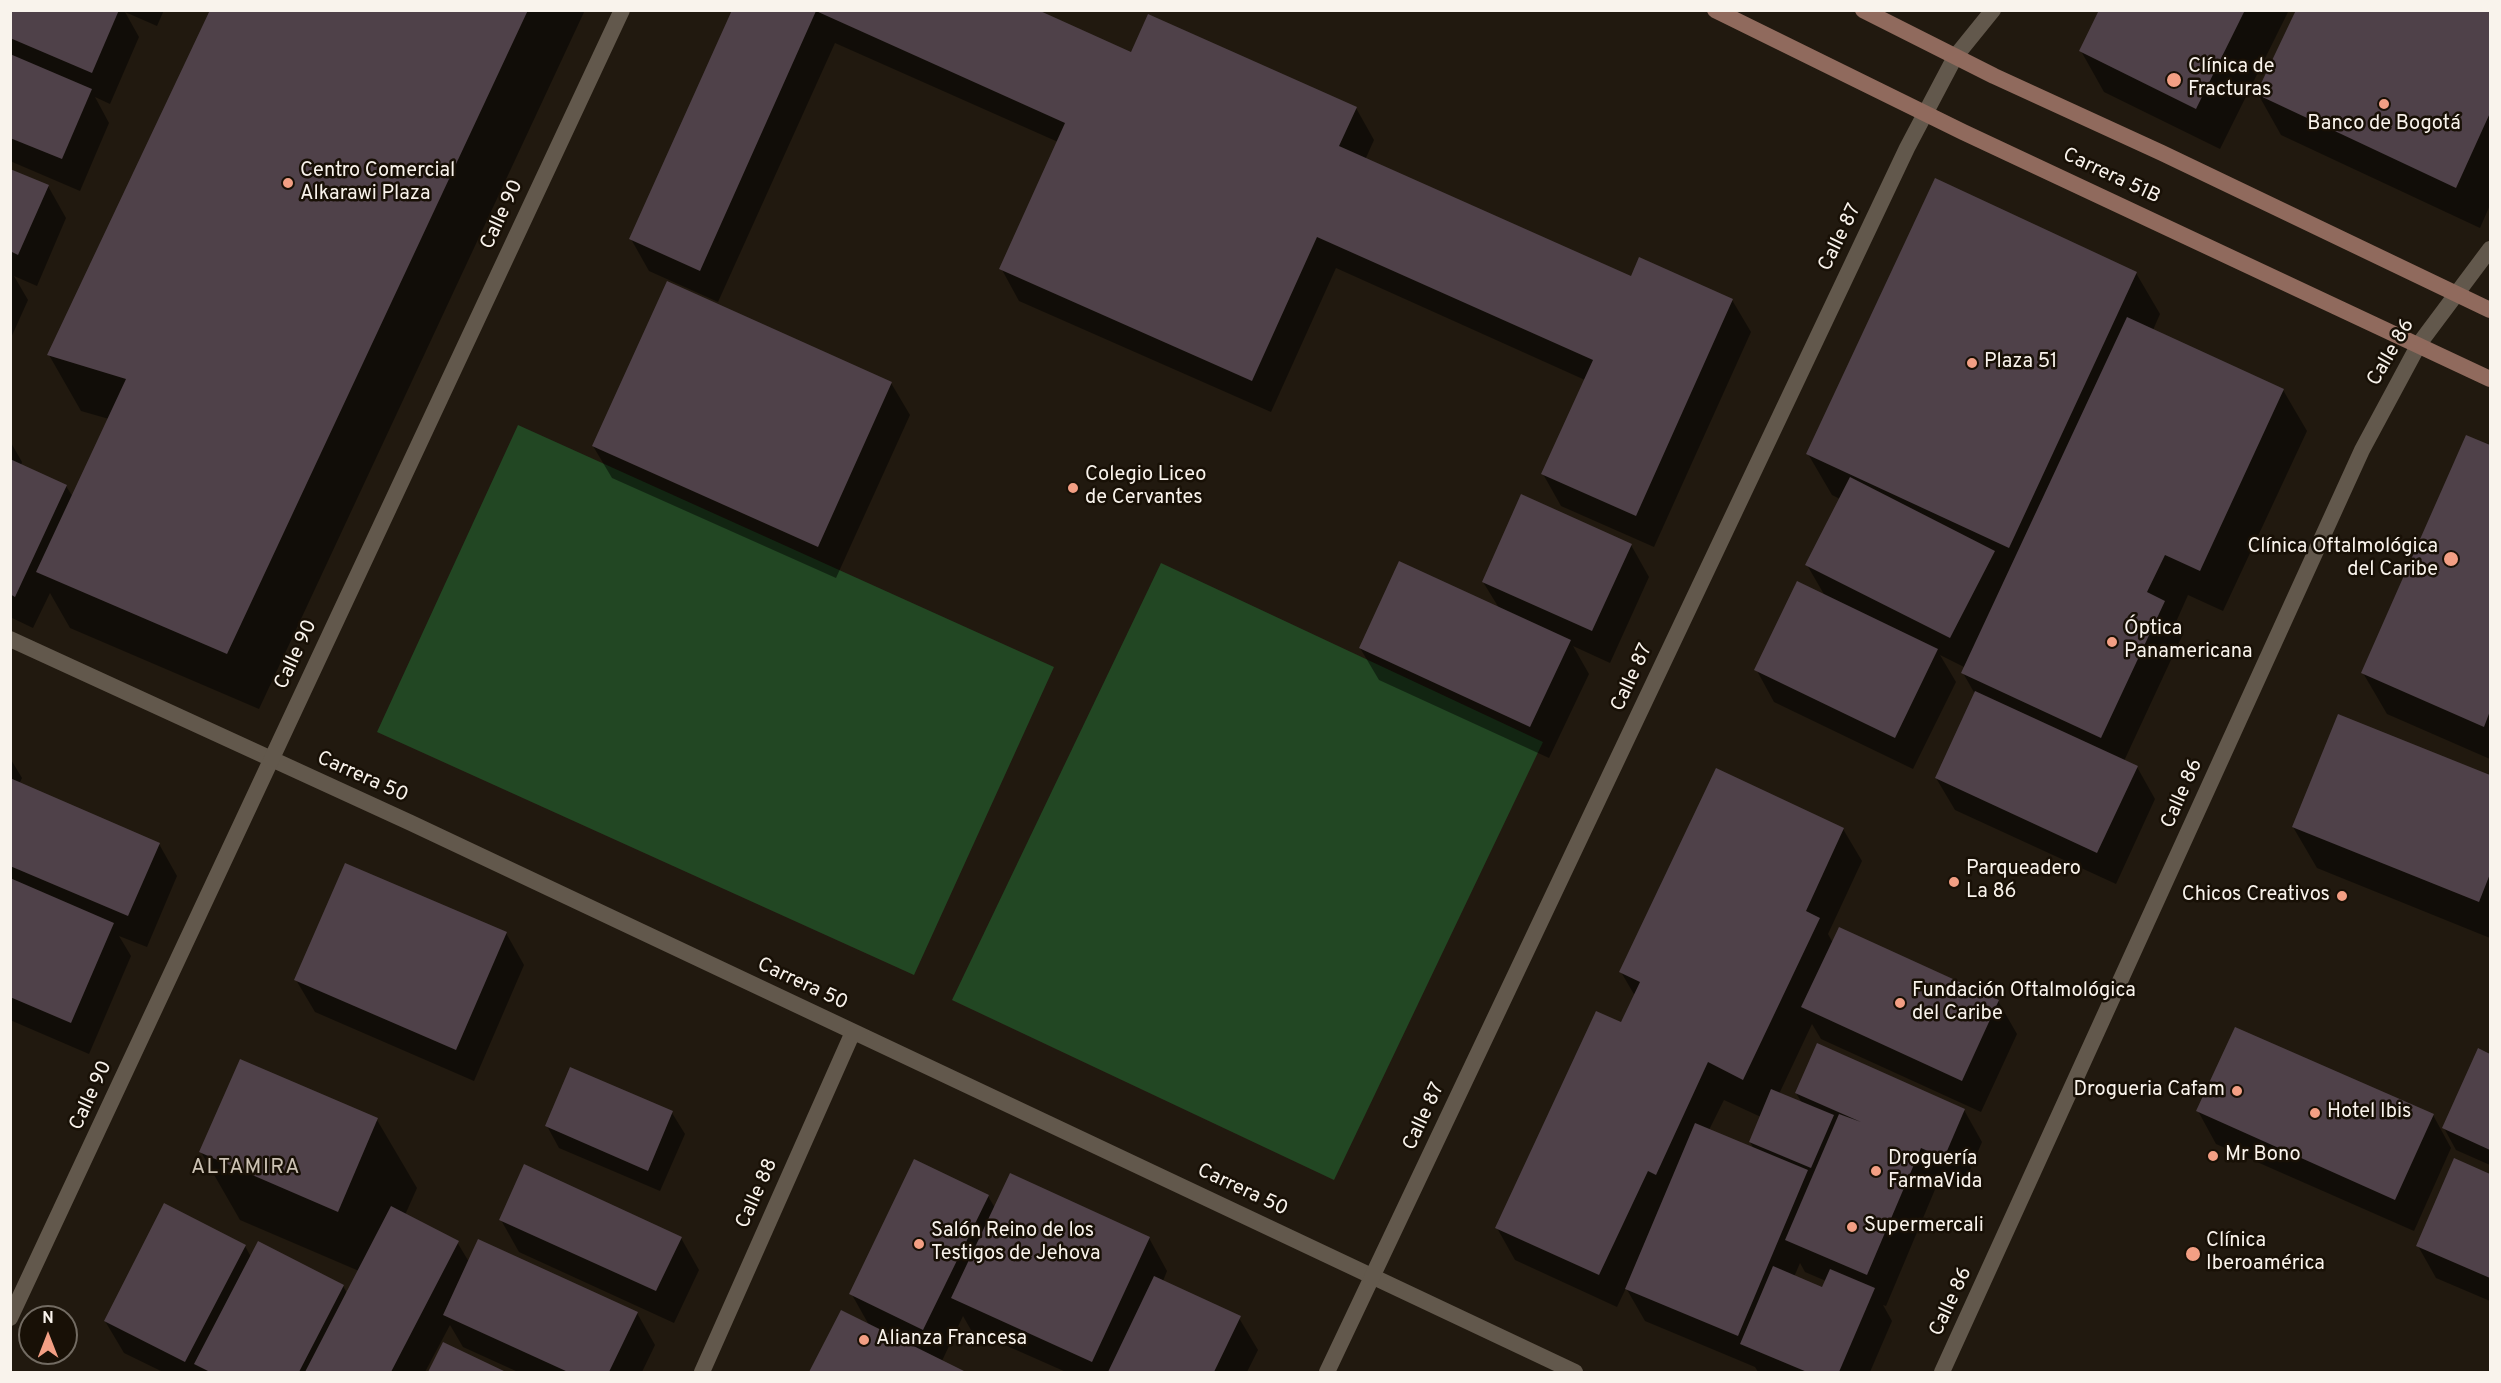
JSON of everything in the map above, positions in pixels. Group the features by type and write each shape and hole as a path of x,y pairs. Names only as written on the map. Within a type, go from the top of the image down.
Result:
{"main road":[{"name":"Carrera 51B","path":"1715,10 1926,113 2490,379"},
{"path":"1863,10 1955,57 2490,310"}],"street":[{"name":"Calle 90","path":"10,1318 622,10"},
{"name":"Calle 87","path":"1327,1372 1844,281 1926,113 1955,57 1993,10"},
{"name":"Calle 86","path":"1942,1372 2362,450 2419,344 2490,249"},
{"name":"Carrera 50","path":"10,639 411,823 1575,1372"},
{"name":"Calle 88","path":"702,1372 853,1032"}],"green space":[{"path":"518,425 1054,667 914,975 377,732"},
{"path":"1161,563 1543,742 1334,1180 952,1000"}],"building":[{"path":"10,10 119,10 92,73 10,38"},
{"name":"Centro Comercial Alkarawi Plaza","path":"210,10 528,10 227,654 36,572 126,379 47,355"},
{"path":"732,10 1038,10 1131,52 1148,14 1357,107 1339,146 1631,276 1639,257 1733,299 1636,516 1541,474 1593,360 1317,237 1252,381 999,269 1065,123 816,11 700,271 629,239"},
{"name":"Clínica de Fracturas","path":"2099,10 2245,10 2196,109 2079,51"},
{"name":"Banco de Bogotá","path":"2296,10 2490,10 2490,113 2456,188 2256,94"},
{"path":"10,54 92,89 62,159 10,138"},
{"path":"10,169 49,185 18,255 10,251"},
{"name":"Plaza 51","path":"1935,178 2137,272 2009,548 1806,454"},
{"path":"667,281 892,382 818,547 592,446"},
{"path":"2127,317 2284,389 2200,571 2165,555 2147,592 2165,601 2101,738 1961,673"},
{"name":"Clínica Oftalmológica del Caribe","path":"2466,435 2490,445 2490,711 2484,727 2361,673"},
{"path":"10,459 67,485 15,597 10,594"},
{"path":"1850,477 1995,551 1950,638 1805,565"},
{"path":"1521,494 1632,544 1592,631 1482,582"},
{"path":"1399,561 1571,640 1530,727 1359,648"},
{"path":"1797,581 1938,649 1895,738 1754,670"},
{"path":"1975,691 2138,766 2097,853 1935,778"},
{"path":"2338,714 2490,775 2490,874 2479,902 2292,827"},
{"path":"1716,768 1844,828 1806,911 1820,918 1743,1080 1708,1062 1656,1175 1648,1171 1599,1275 1495,1228 1596,1011 1621,1022 1640,982 1619,972"},
{"path":"10,778 160,843 128,916 10,866"},
{"path":"345,863 507,932 456,1050 294,980"},
{"path":"10,878 114,923 71,1023 10,997"},
{"name":"Fundación Oftalmológica del Caribe","path":"1839,927 1999,1000 1962,1081 1801,1007"},
{"name":"Hotel Ibis","path":"2235,1027 2434,1114 2395,1200 2196,1111"},
{"path":"1817,1043 1965,1109 1944,1158 1921,1148 1867,1275 1785,1240 1839,1114 1861,1122 1795,1093"},
{"path":"2478,1048 2490,1054 2490,1150 2442,1128"},
{"path":"240,1059 378,1118 338,1212 199,1152"},
{"path":"570,1067 673,1111 648,1171 545,1126"},
{"path":"1771,1089 1834,1115 1811,1168 1749,1142"},
{"path":"1695,1123 1808,1170 1738,1336 1625,1289"},
{"path":"2454,1158 2490,1174 2490,1278 2416,1246"},
{"name":"Salón Reino de los Testigos de Jehova","path":"914,1159 989,1195 923,1330 849,1294"},
{"path":"524,1164 682,1237 656,1291 499,1220"},
{"path":"1010,1173 1150,1237 1092,1362 951,1298"},
{"path":"164,1203 246,1245 185,1362 104,1321"},
{"path":"391,1206 459,1241 391,1372 305,1372"},
{"path":"478,1239 638,1312 609,1372 568,1372 443,1315"},
{"path":"258,1241 344,1285 299,1372 210,1372 194,1364"},
{"path":"1773,1266 1822,1287 1830,1269 1875,1288 1839,1372 1807,1372 1740,1344"},
{"path":"1154,1276 1241,1316 1214,1372 1108,1372"},
{"name":"Alianza Francesa","path":"841,1310 964,1371 809,1372"},
{"path":"443,1342 506,1372 428,1372"}],"place":[{"name":"Clínica de Fracturas","path":"2174,80"},
{"name":"Banco de Bogotá","path":"2384,104"},
{"name":"Centro Comercial Alkarawi Plaza","path":"288,183"},
{"name":"Plaza 51","path":"1972,363"},
{"name":"Colegio Liceo de Cervantes","path":"1073,488"},
{"name":"Clínica Oftalmológica del Caribe","path":"2451,559"},
{"name":"Óptica Panamericana","path":"2112,642"},
{"name":"Parqueadero La 86","path":"1954,882"},
{"name":"Chicos Creativos","path":"2342,896"},
{"name":"Fundación Oftalmológica del Caribe","path":"1900,1003"},
{"name":"Drogueria Cafam","path":"2237,1091"},
{"name":"Hotel Ibis","path":"2315,1113"},
{"name":"Mr Bono","path":"2213,1156"},
{"name":"Droguería FarmaVida","path":"1876,1171"},
{"name":"Supermercali","path":"1852,1227"},
{"name":"Salón Reino de los Testigos de Jehova","path":"919,1244"},
{"name":"Clínica Iberoamérica","path":"2193,1254"},
{"name":"Alianza Francesa","path":"864,1340"}],"district":[{"name":"ALTAMIRA","path":"246,1169"}]}
